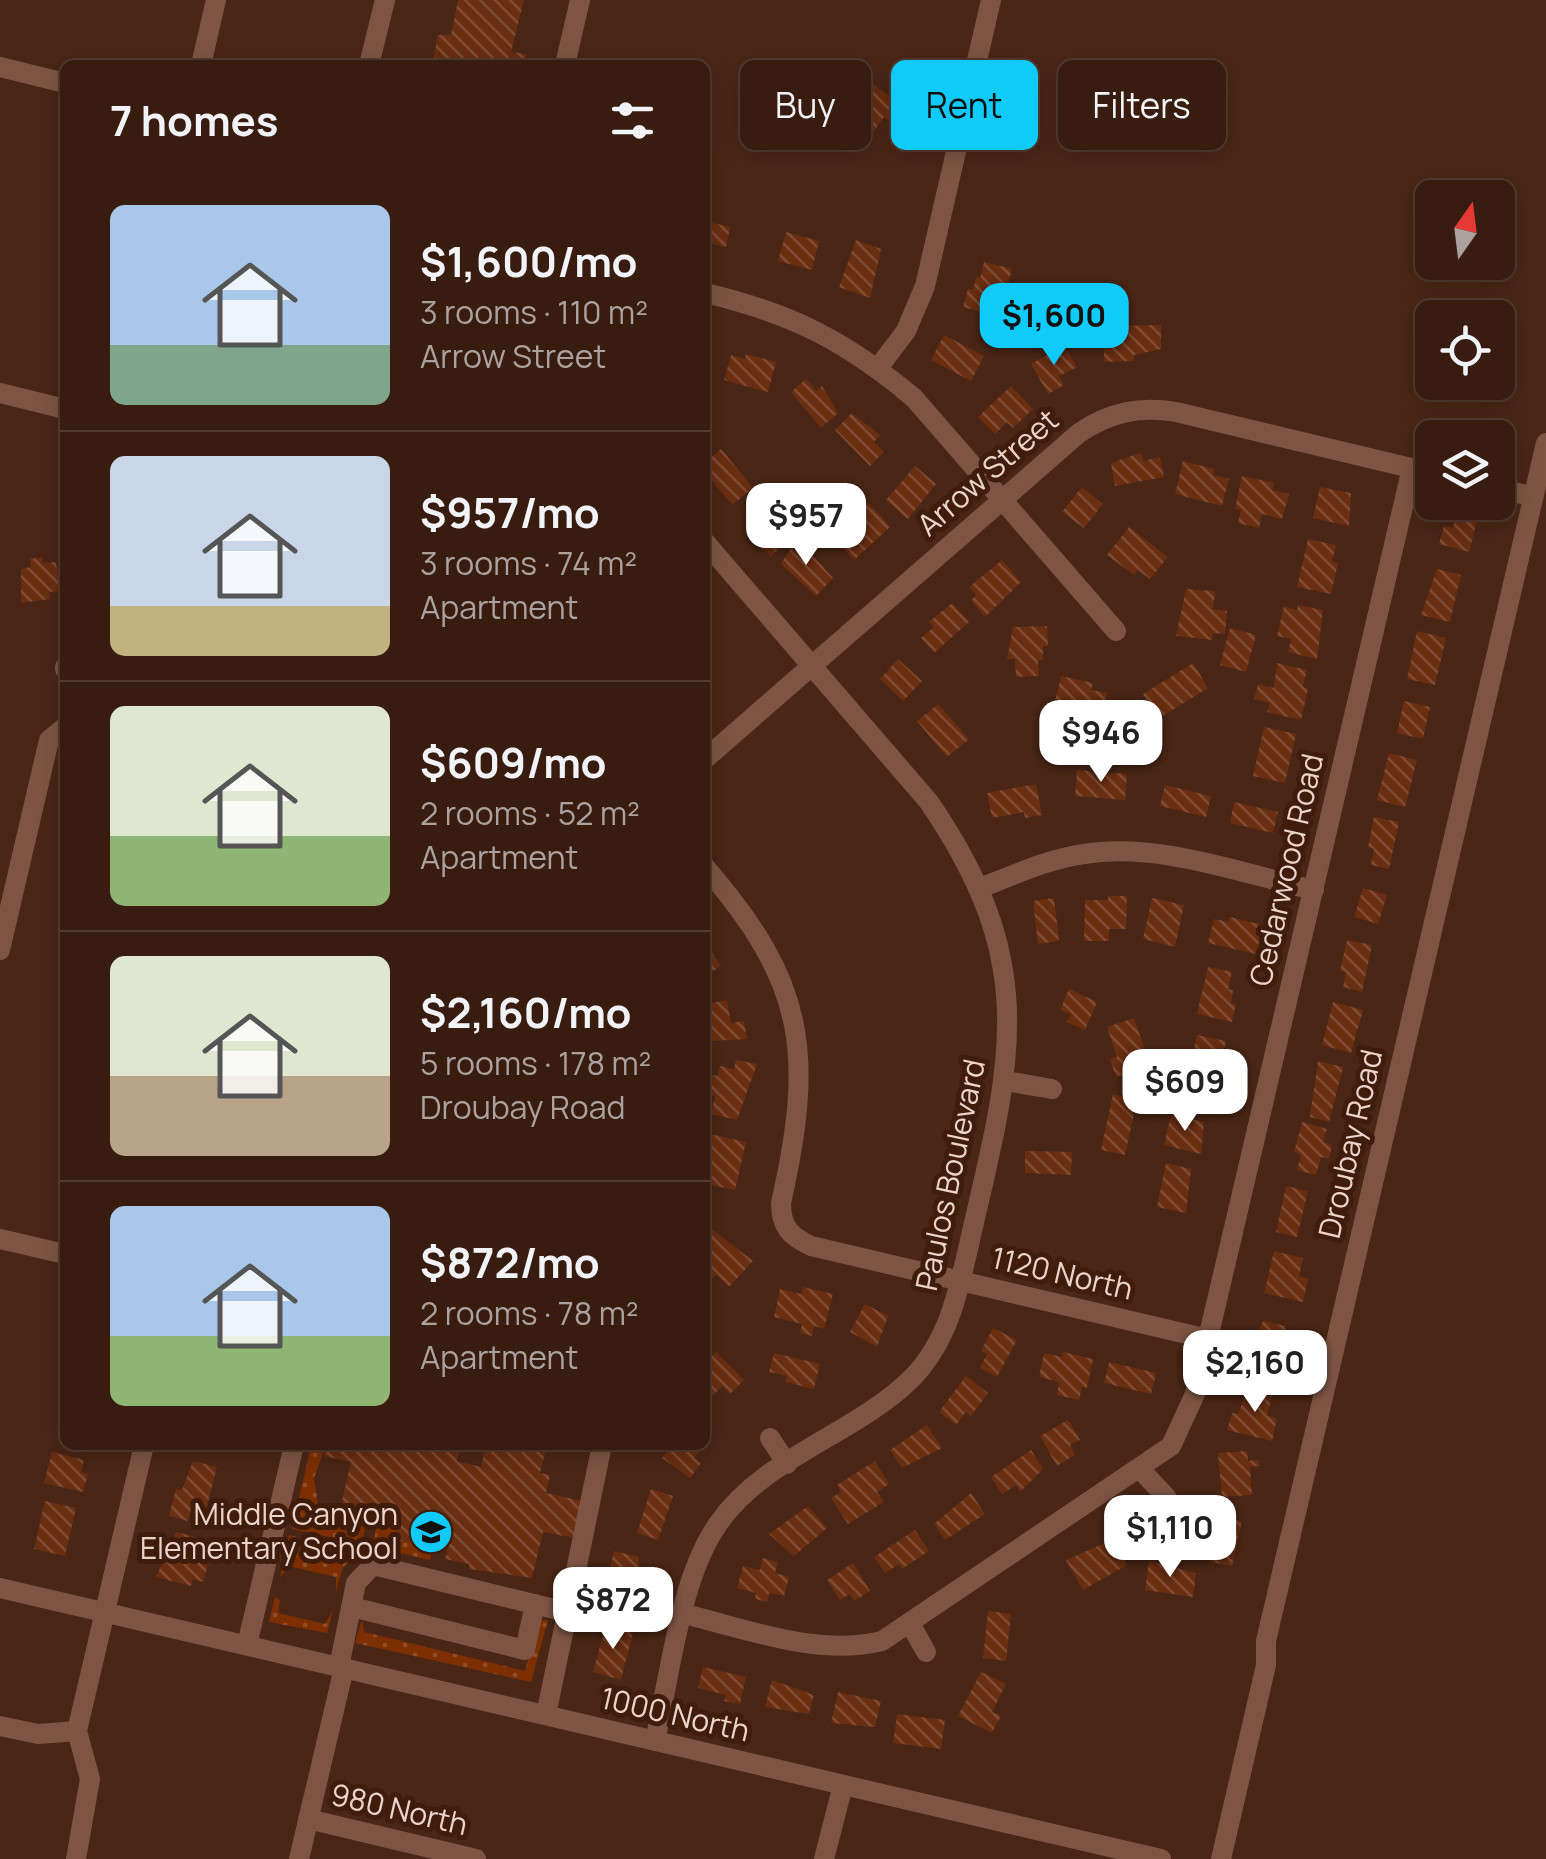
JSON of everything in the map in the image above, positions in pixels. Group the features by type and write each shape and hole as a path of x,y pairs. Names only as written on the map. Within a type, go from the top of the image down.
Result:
{"street":[{"path":"202,60 216,0"},
{"path":"370,60 385,0"},
{"path":"566,60 580,0"},
{"path":"878,368 906,331 925,286 991,0"},
{"path":"0,67 60,82"},
{"path":"710,294 761,306 810,326 878,368 914,398 1116,631"},
{"path":"0,393 60,407"},
{"name":"Arrow Street","path":"710,754 1090,426 1115,414 1144,409 1176,412 1415,468"},
{"name":"Droubay Road","path":"1221,1859 1266,1665 1266,1641 1546,443"},
{"path":"1515,492 1533,497"},
{"name":"Cedarwood Road","path":"684,1614 844,1648 882,1641 1141,1470 1171,1446 1186,1421 1208,1338 1314,890 1415,497"},
{"name":"Paulos Boulevard","path":"655,1740 699,1559 716,1525 752,1487 911,1379 943,1335 960,1281 1006,1081 1007,994 997,939 980,888 929,802 710,548"},
{"path":"0,950 49,740 60,732"},
{"path":"980,888 1065,857 1123,851 1162,855 1314,890"},
{"name":"1120 North","path":"710,873 761,936 782,981 796,1029 800,1102 781,1203 791,1236 811,1246 1208,1338"},
{"path":"1006,1081 1052,1090"},
{"path":"0,1239 60,1253"},
{"path":"770,1438 787,1464"},
{"path":"76,1859 90,1780 76,1732 143,1450"},
{"path":"246,1645 293,1450"},
{"path":"546,1715 601,1450"},
{"path":"1141,1470 1168,1498"},
{"path":"299,1859 342,1667 356,1583 373,1565 568,1612"},
{"name":"1000 North","path":"0,1588 1161,1859"},
{"path":"352,1606 525,1650 535,1604"},
{"path":"911,1625 926,1652"},
{"path":"0,1726 38,1734 76,1732"},
{"path":"824,1859 843,1784"},
{"name":"980 North","path":"308,1819 476,1859"}],"shaded area":[{"path":"310,1450 324,1450 314,1478 318,1504 367,1515 362,1544 292,1529"},
{"path":"380,1504 394,1507 400,1542 435,1535 430,1560 373,1547"},
{"path":"289,1535 357,1552 342,1569 336,1592 336,1577 289,1566 280,1578"},
{"path":"275,1597 280,1600 278,1613 325,1624 333,1610 327,1633 269,1622"},
{"path":"362,1619 364,1632 525,1671 539,1621 548,1620 531,1682 355,1643"}],"building":[{"path":"458,0 524,0 511,52 527,54 525,60 433,60 438,35 451,35"},
{"path":"871,83 891,97 891,122 884,117 871,135"},
{"path":"710,222 730,227 726,247 710,243"},
{"path":"786,232 819,241 812,270 778,261"},
{"path":"856,240 881,249 870,298 839,287"},
{"path":"984,262 1012,269 1006,292 1016,295 1011,314 1001,311 999,317 963,307 968,289 973,290 976,277 980,278"},
{"path":"1161,325 1161,349 1134,355 1134,361 1104,362 1104,338 1111,338 1111,326"},
{"path":"944,335 984,356 971,381 931,360"},
{"path":"1064,345 1077,367 1059,376 1064,385 1048,394 1031,364"},
{"path":"746,354 776,362 768,392 724,380 731,355 745,359"},
{"path":"806,379 816,391 822,386 838,413 821,428 791,392"},
{"path":"1011,386 1033,409 1013,428 1007,422 995,434 978,417"},
{"path":"852,413 880,435 874,442 884,452 870,466 835,430"},
{"path":"721,449 753,488 732,505 710,478 710,458"},
{"path":"1141,453 1143,461 1160,457 1164,477 1115,486 1111,463"},
{"path":"1183,461 1214,469 1213,475 1229,479 1222,506 1175,494"},
{"path":"915,466 936,484 908,519 886,500"},
{"path":"1242,476 1274,483 1272,490 1289,494 1282,519 1262,514 1259,528 1238,523 1241,510 1235,509"},
{"path":"1082,487 1103,504 1084,528 1062,512"},
{"path":"1320,487 1351,493 1349,526 1313,518"},
{"path":"763,491 799,528 771,557 746,532 757,522 745,509"},
{"path":"869,503 890,527 854,560 832,536"},
{"path":"1455,520 1477,521 1469,552 1439,544 1444,526 1453,528"},
{"path":"1129,527 1168,557 1150,579 1138,570 1134,575 1107,555"},
{"path":"797,538 833,578 816,596 781,564"},
{"path":"1308,539 1336,545 1332,562 1338,563 1331,594 1297,587"},
{"path":"42,557 43,563 56,562 60,591 49,592 50,599 21,603 21,569 31,567 30,559"},
{"path":"1002,560 1021,582 985,617 971,600 976,595 969,587"},
{"path":"1437,569 1461,575 1450,622 1421,615"},
{"path":"1186,589 1215,591 1213,609 1227,611 1225,634 1213,633 1212,640 1176,636"},
{"path":"952,603 969,622 934,653 921,638 934,627 929,622"},
{"path":"1298,605 1323,610 1317,659 1288,652 1291,639 1277,636 1284,606 1297,610"},
{"path":"1047,626 1048,646 1043,646 1043,660 1038,660 1039,676 1016,677 1015,659 1007,659 1013,627"},
{"path":"1230,628 1256,635 1246,672 1220,665"},
{"path":"1417,631 1446,638 1435,685 1407,679"},
{"path":"898,659 922,681 903,701 880,679"},
{"path":"1193,663 1208,688 1158,719 1143,694"},
{"path":"1277,663 1307,670 1303,687 1308,689 1301,720 1267,712 1270,703 1254,699 1258,684 1274,688"},
{"path":"1061,676 1093,683 1091,690 1107,693 1101,721 1053,710"},
{"path":"1404,701 1430,707 1423,739 1397,733"},
{"path":"938,704 969,739 947,757 917,721"},
{"path":"1264,727 1296,734 1285,783 1253,776"},
{"path":"1389,753 1417,760 1405,807 1377,800"},
{"path":"1077,770 1127,774 1125,800 1075,796"},
{"path":"1036,784 1042,815 1025,818 1024,812 992,818 987,793"},
{"path":"1165,785 1211,796 1206,817 1160,806"},
{"path":"1234,802 1278,812 1273,833 1230,823"},
{"path":"1374,817 1399,822 1389,869 1371,865 1374,849 1368,847"},
{"path":"1363,888 1387,895 1378,924 1354,917"},
{"path":"1108,896 1127,896 1126,929 1109,929 1109,941 1084,941 1085,900 1108,900"},
{"path":"1054,898 1059,941 1038,944 1033,901"},
{"path":"1152,898 1184,905 1175,947 1143,939"},
{"path":"1230,917 1263,925 1256,954 1208,943 1214,919 1229,922"},
{"path":"1347,940 1372,945 1362,992 1343,987 1346,972 1340,971"},
{"path":"710,950 721,966 710,973"},
{"path":"1208,967 1232,972 1228,989 1233,990 1231,1003 1236,1004 1232,1022 1197,1014"},
{"path":"1069,989 1097,1002 1085,1030 1067,1022 1071,1014 1060,1010"},
{"path":"727,1000 731,1023 744,1021 747,1039 711,1041 710,1003"},
{"path":"1333,1002 1363,1010 1351,1053 1322,1045"},
{"path":"1134,1018 1150,1065 1116,1077 1110,1059 1117,1057 1107,1027"},
{"path":"1197,1035 1226,1041 1215,1089 1186,1082"},
{"path":"736,1060 757,1064 737,1120 711,1114 715,1096 710,1095 710,1075 718,1076 720,1066 734,1069"},
{"path":"1318,1061 1343,1067 1329,1122 1310,1117"},
{"path":"1113,1094 1137,1100 1125,1155 1101,1150"},
{"path":"1171,1114 1204,1122 1201,1154 1164,1145"},
{"path":"1302,1122 1327,1129 1323,1142 1332,1145 1329,1159 1321,1157 1316,1175 1297,1170 1301,1154 1294,1152"},
{"path":"710,1134 746,1142 735,1190 710,1185"},
{"path":"1025,1151 1072,1152 1071,1175 1025,1173"},
{"path":"1166,1163 1191,1169 1186,1213 1157,1207"},
{"path":"1286,1186 1308,1191 1297,1237 1276,1232"},
{"path":"713,1230 753,1261 729,1287 716,1275 710,1280"},
{"path":"1274,1251 1303,1258 1299,1276 1308,1279 1303,1302 1264,1293"},
{"path":"803,1287 833,1294 824,1329 814,1326 812,1336 800,1333 802,1324 774,1317 780,1289 801,1294"},
{"path":"865,1304 888,1316 877,1347 850,1332"},
{"path":"1263,1321 1286,1326 1278,1360 1249,1353"},
{"path":"993,1328 1017,1340 997,1377 980,1368 987,1354 981,1351"},
{"path":"716,1352 744,1380 730,1394 722,1386 710,1399 710,1358"},
{"path":"1063,1352 1093,1359 1087,1388 1082,1387 1079,1400 1057,1395 1059,1382 1039,1377 1044,1353 1062,1357"},
{"path":"774,1353 820,1364 814,1389 785,1382 787,1376 769,1372"},
{"path":"1109,1362 1156,1373 1151,1394 1104,1383"},
{"path":"966,1376 988,1393 971,1416 966,1412 956,1425 939,1412"},
{"path":"1249,1386 1273,1391 1267,1416 1277,1418 1272,1441 1227,1430 1232,1413 1238,1414"},
{"path":"1068,1420 1080,1440 1070,1445 1075,1455 1057,1466 1040,1436"},
{"path":"927,1425 942,1448 902,1468 890,1450"},
{"path":"325,1450 460,1450 457,1461 481,1467 485,1450 546,1450 540,1473 550,1475 546,1493 582,1501 574,1538 543,1532 532,1578 469,1569 469,1564 445,1559 450,1539 435,1535 400,1542 394,1507 370,1502 367,1515 340,1509 351,1462 324,1456"},
{"path":"668,1450 700,1450 694,1458 701,1463 690,1478 662,1458"},
{"path":"1031,1450 1043,1469 1020,1492 1016,1485 1002,1494 991,1477"},
{"path":"1247,1451 1248,1461 1259,1460 1259,1466 1250,1467 1252,1495 1222,1497 1218,1453"},
{"path":"52,1452 84,1460 81,1472 88,1474 83,1492 44,1483"},
{"path":"193,1461 217,1467 205,1514 191,1510 188,1521 169,1516 176,1489 182,1490"},
{"path":"875,1461 889,1484 877,1492 884,1502 848,1524 831,1498 841,1492 837,1485"},
{"path":"651,1489 673,1496 658,1540 637,1533"},
{"path":"971,1493 985,1514 945,1540 934,1524"},
{"path":"45,1501 76,1508 65,1556 34,1549"},
{"path":"808,1506 827,1528 794,1556 769,1534"},
{"path":"1220,1517 1242,1521 1232,1566 1210,1562"},
{"path":"915,1530 929,1551 902,1569 899,1564 885,1573 874,1557"},
{"path":"176,1532 204,1539 198,1562 208,1565 203,1582 193,1579 191,1586 156,1577"},
{"path":"1112,1540 1127,1565 1083,1590 1066,1560"},
{"path":"614,1551 639,1557 636,1608 603,1600"},
{"path":"763,1558 778,1562 775,1573 789,1577 784,1596 769,1593 767,1602 755,1599 756,1593 737,1588 743,1566 760,1570"},
{"path":"1149,1561 1196,1573 1193,1597 1145,1590"},
{"path":"853,1563 870,1591 854,1601 850,1594 840,1600 827,1580"},
{"path":"988,1611 1011,1614 1006,1661 983,1658"},
{"path":"606,1625 633,1632 621,1680 593,1672"},
{"path":"703,1667 746,1677 740,1704 724,1701 726,1695 698,1688"},
{"path":"981,1672 1006,1684 992,1712 1001,1716 992,1733 958,1716"},
{"path":"772,1680 814,1695 809,1714 765,1707"},
{"path":"838,1692 881,1701 875,1727 831,1723"},
{"path":"897,1714 945,1720 941,1749 893,1743"}],"place":[{"name":"Middle Canyon Elementary School","path":"431,1532"}]}
